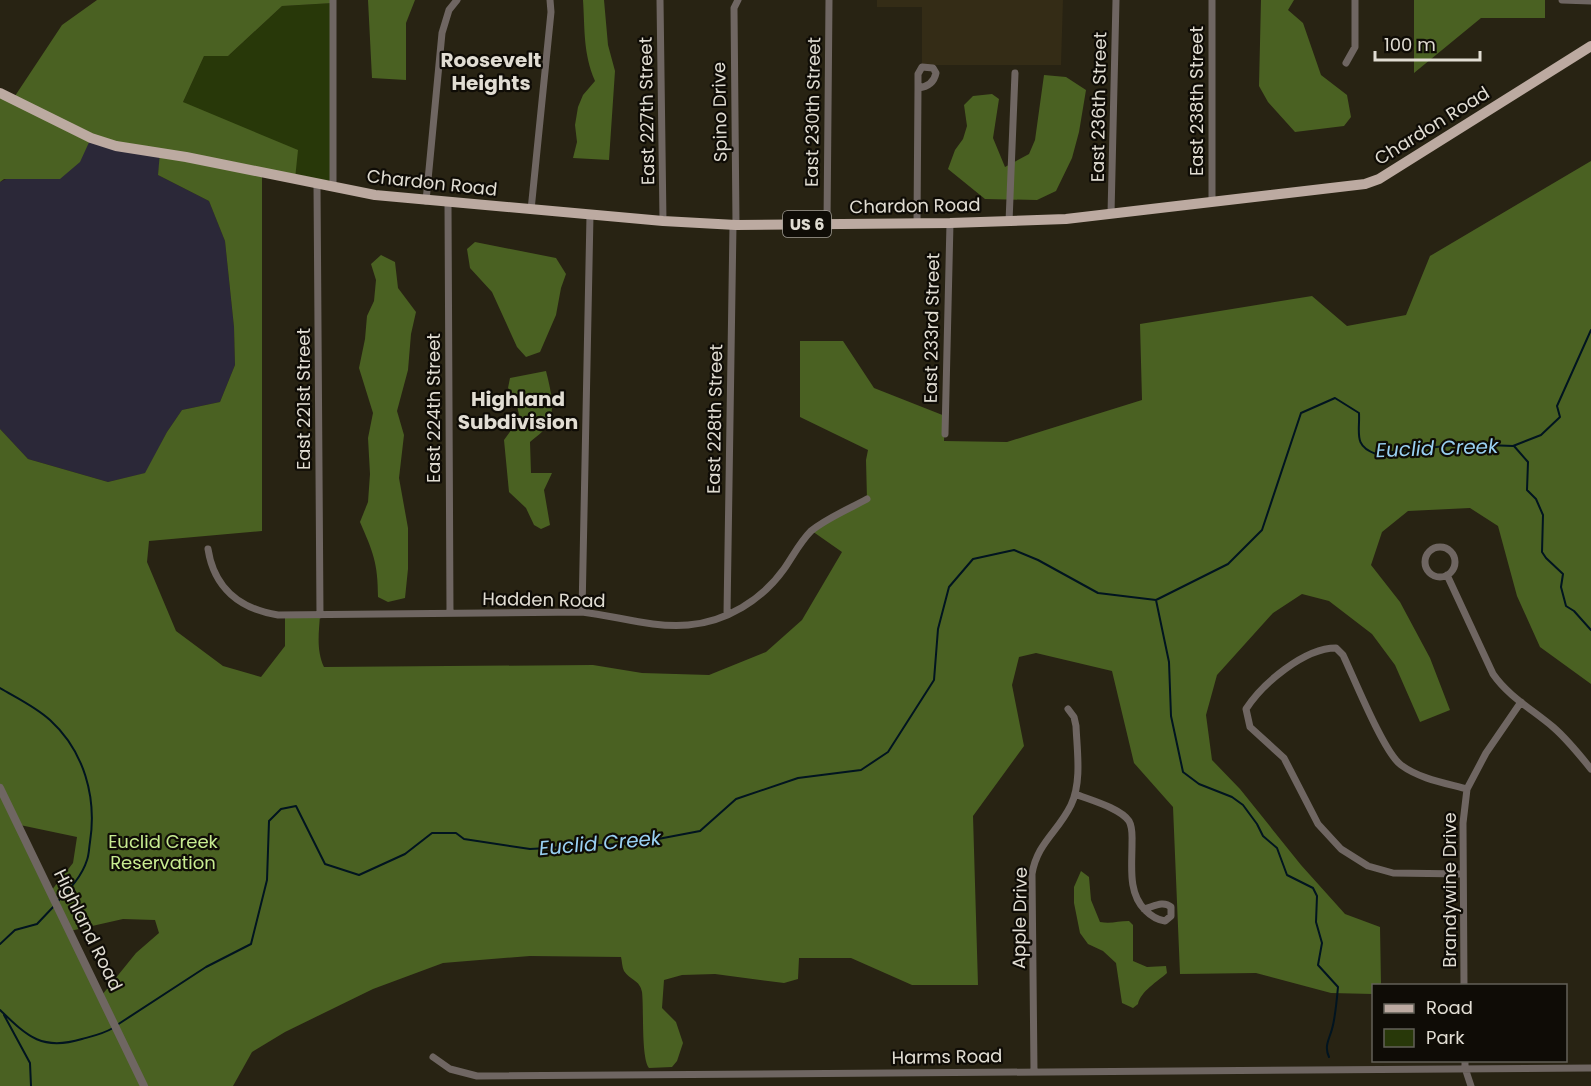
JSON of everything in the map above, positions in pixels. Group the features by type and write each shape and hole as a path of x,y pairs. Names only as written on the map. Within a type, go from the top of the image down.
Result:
{"main road":[{"name":"Chardon Road","path":"0,93 105,143 375,195 590,215 735,225 1009,222 1066,219 1365,184 1379,179 1591,46"}],"street":[{"path":"333,0 333,187"},
{"path":"426,201 442,33 449,10 457,0"},
{"path":"531,210 551,12 550,0"},
{"name":"East 227th Street","path":"660,0 663,221"},
{"name":"Spino Drive","path":"735,225 734,8 738,0"},
{"name":"East 230th Street","path":"827,224 829,0"},
{"name":"East 236th Street","path":"1111,214 1116,0"},
{"name":"East 238th Street","path":"1212,0 1212,202"},
{"path":"1346,63 1355,47 1355,0"},
{"path":"1562,0 1591,1"},
{"path":"1009,222 1015,73"},
{"path":"917,223 918,88"},
{"name":"East 221st Street","path":"317,184 320,615"},
{"name":"East 224th Street","path":"448,203 450,614"},
{"path":"582,612 590,215"},
{"name":"East 233rd Street","path":"945,434 950,223"},
{"name":"East 228th Street","path":"727,614 735,225"},
{"name":"Hadden Road","path":"208,549 218,580 228,593 242,604 262,612 278,615 582,612 660,625 686,625 706,622 747,605 768,588 812,531 867,499"},
{"path":"1434,547 1446,547 1454,555 1455,566 1447,575 1436,576 1430,573 1425,566 1426,555 1434,547"},
{"path":"1447,575 1500,685 1560,734 1591,769"},
{"path":"1463,874 1393,873 1368,866 1341,849 1318,824 1284,758 1250,727 1246,709 1283,669 1327,648 1336,648 1343,655 1388,749 1399,764 1416,774 1467,789"},
{"name":"Brandywine Drive","path":"1464,984 1463,823 1467,789 1486,753 1521,702"},
{"name":"Apple Drive","path":"1034,1071 1032,874 1039,851 1068,811 1076,794 1076,726 1074,717 1068,709"},
{"name":"Highland Road","path":"0,788 144,1086"},
{"path":"1076,794 1118,812 1130,824 1133,833 1133,886 1135,896 1144,909"},
{"name":"Harms Road","path":"433,1058 450,1069 477,1076 1465,1064 1591,1068"},
{"path":"1465,1064 1471,1086"}],"shaded area":[{"path":"877,0 1063,0 1061,65 922,65 922,7 877,7"},
{"path":"91,138 161,152 158,175 209,201 225,241 234,327 235,365 220,402 182,410 167,432 146,473 108,482 28,459 0,429 0,182"}],"green space":[{"name":"Euclid Creek Reservation","path":"97,0 333,0 333,3 282,6 228,56 204,56 183,102 298,150 295,179 262,173 262,531 149,541 147,562 176,631 223,666 261,677 285,646 285,615 320,615 319,648 324,667 593,665 642,673 709,675 766,652 802,620 842,552 812,531 867,499 868,450 800,417 800,341 843,341 874,388 945,416 944,441 1007,442 1142,400 1140,324 1312,296 1347,326 1406,315 1430,256 1591,161 1591,684 1540,647 1517,596 1498,526 1470,508 1408,511 1382,532 1371,565 1400,602 1430,658 1450,710 1420,722 1395,665 1372,634 1329,601 1302,594 1273,613 1217,675 1206,715 1212,760 1240,789 1301,865 1345,914 1380,927 1381,984 1372,984 1372,994 1331,993 1256,973 1180,974 1173,807 1134,763 1112,671 1036,653 1019,657 1012,685 1024,746 973,816 978,985 912,985 851,958 799,958 798,979 784,983 715,974 682,975 664,980 662,1008 676,1022 683,1043 677,1061 672,1067 649,1068 646,1063 644,1044 642,992 637,982 624,971 621,957 530,956 443,963 373,989 285,1032 252,1052 233,1086 0,1086 0,429 28,459 108,482 145,473 182,410 220,402 235,365 234,327 225,241 209,201 158,175 160,152 91,138 80,162 60,179 4,179 0,182 0,93 13,99 62,25","holes":["20,825 77,837 73,863 51,891","123,919 155,920 159,933 136,953 102,995 70,931"]},
{"path":"368,0 415,0 406,23 406,80 372,78"},
{"path":"583,0 604,0 608,45 615,71 609,160 573,158 577,142 575,125 578,107 583,95 595,81 586,51"},
{"path":"1261,0 1294,0 1288,10 1303,23 1321,75 1347,95 1351,117 1344,126 1295,132 1268,102 1259,86"},
{"path":"1414,0 1545,0 1545,18 1481,18 1414,73"},
{"path":"333,3 333,187 295,179 183,102 204,56 228,56 282,6"},
{"path":"1044,75 1066,77 1086,90 1072,158 1056,191 1037,200 985,199 948,169 967,126 964,105 973,96 992,94 999,99 993,138 1005,167 1029,154 1035,140"},
{"path":"475,242 556,258 566,274 556,315 540,352 526,357 517,347 492,292 470,268 467,249"},
{"path":"381,255 395,262 398,288 416,312 411,334 408,370 397,411 404,435 399,478 408,528 408,569 405,598 388,602 378,597 374,558 360,522 368,502 370,474 368,438 373,413 359,368 367,316 374,301 376,280 371,264"},
{"path":"546,371 552,398 552,412 548,425 530,442 531,473 552,473 544,490 550,525 541,529 534,525 526,508 509,492 504,440 520,418 514,395 508,388 510,378"},
{"path":"1081,871 1089,877 1091,900 1100,922 1129,921 1133,925 1133,961 1147,967 1166,966 1167,973 1146,991 1133,1008 1122,1003 1116,963 1103,951 1088,944 1080,933 1074,903 1074,887"}],"waterway":[{"name":"Euclid Creek","path":"117,1025 206,967 251,944 267,880 269,821 281,809 296,806 325,864 359,875 405,854 432,833 456,833 464,839 530,849 637,843 700,831 736,799 798,778 861,770 888,752 934,680 938,629 949,587 973,559 1014,550 1038,560 1098,593 1156,600 1228,564 1262,530 1301,413 1335,398 1359,413 1361,443 1376,454 1462,444 1513,446 1541,435 1560,417 1557,406 1591,330"},
{"path":"1514,446 1528,462 1527,490 1536,499 1543,515 1542,552 1563,574 1561,587 1566,606 1574,611 1591,630"},
{"path":"1156,600 1169,662 1171,716 1183,772 1199,784 1232,797 1243,805 1263,836 1277,848 1287,875 1313,888 1317,896 1316,922 1322,943 1318,965 1338,987 1334,1020 1327,1046 1329,1057"},
{"name":"Euclid Creek","path":"0,688 45,715 62,732 72,746 85,776 92,825 88,856 79,877 58,901"},
{"name":"Euclid Creek","path":"0,944 15,930 37,924 55,905"},
{"name":"Euclid Creek","path":"0,1010 19,1028 36,1039 46,1042 68,1042 98,1035 113,1028"},
{"path":"4,1015 30,1063 31,1086"}],"district":[{"name":"Roosevelt Heights","path":"491,72"},
{"name":"Highland Subdivision","path":"518,410"}]}
